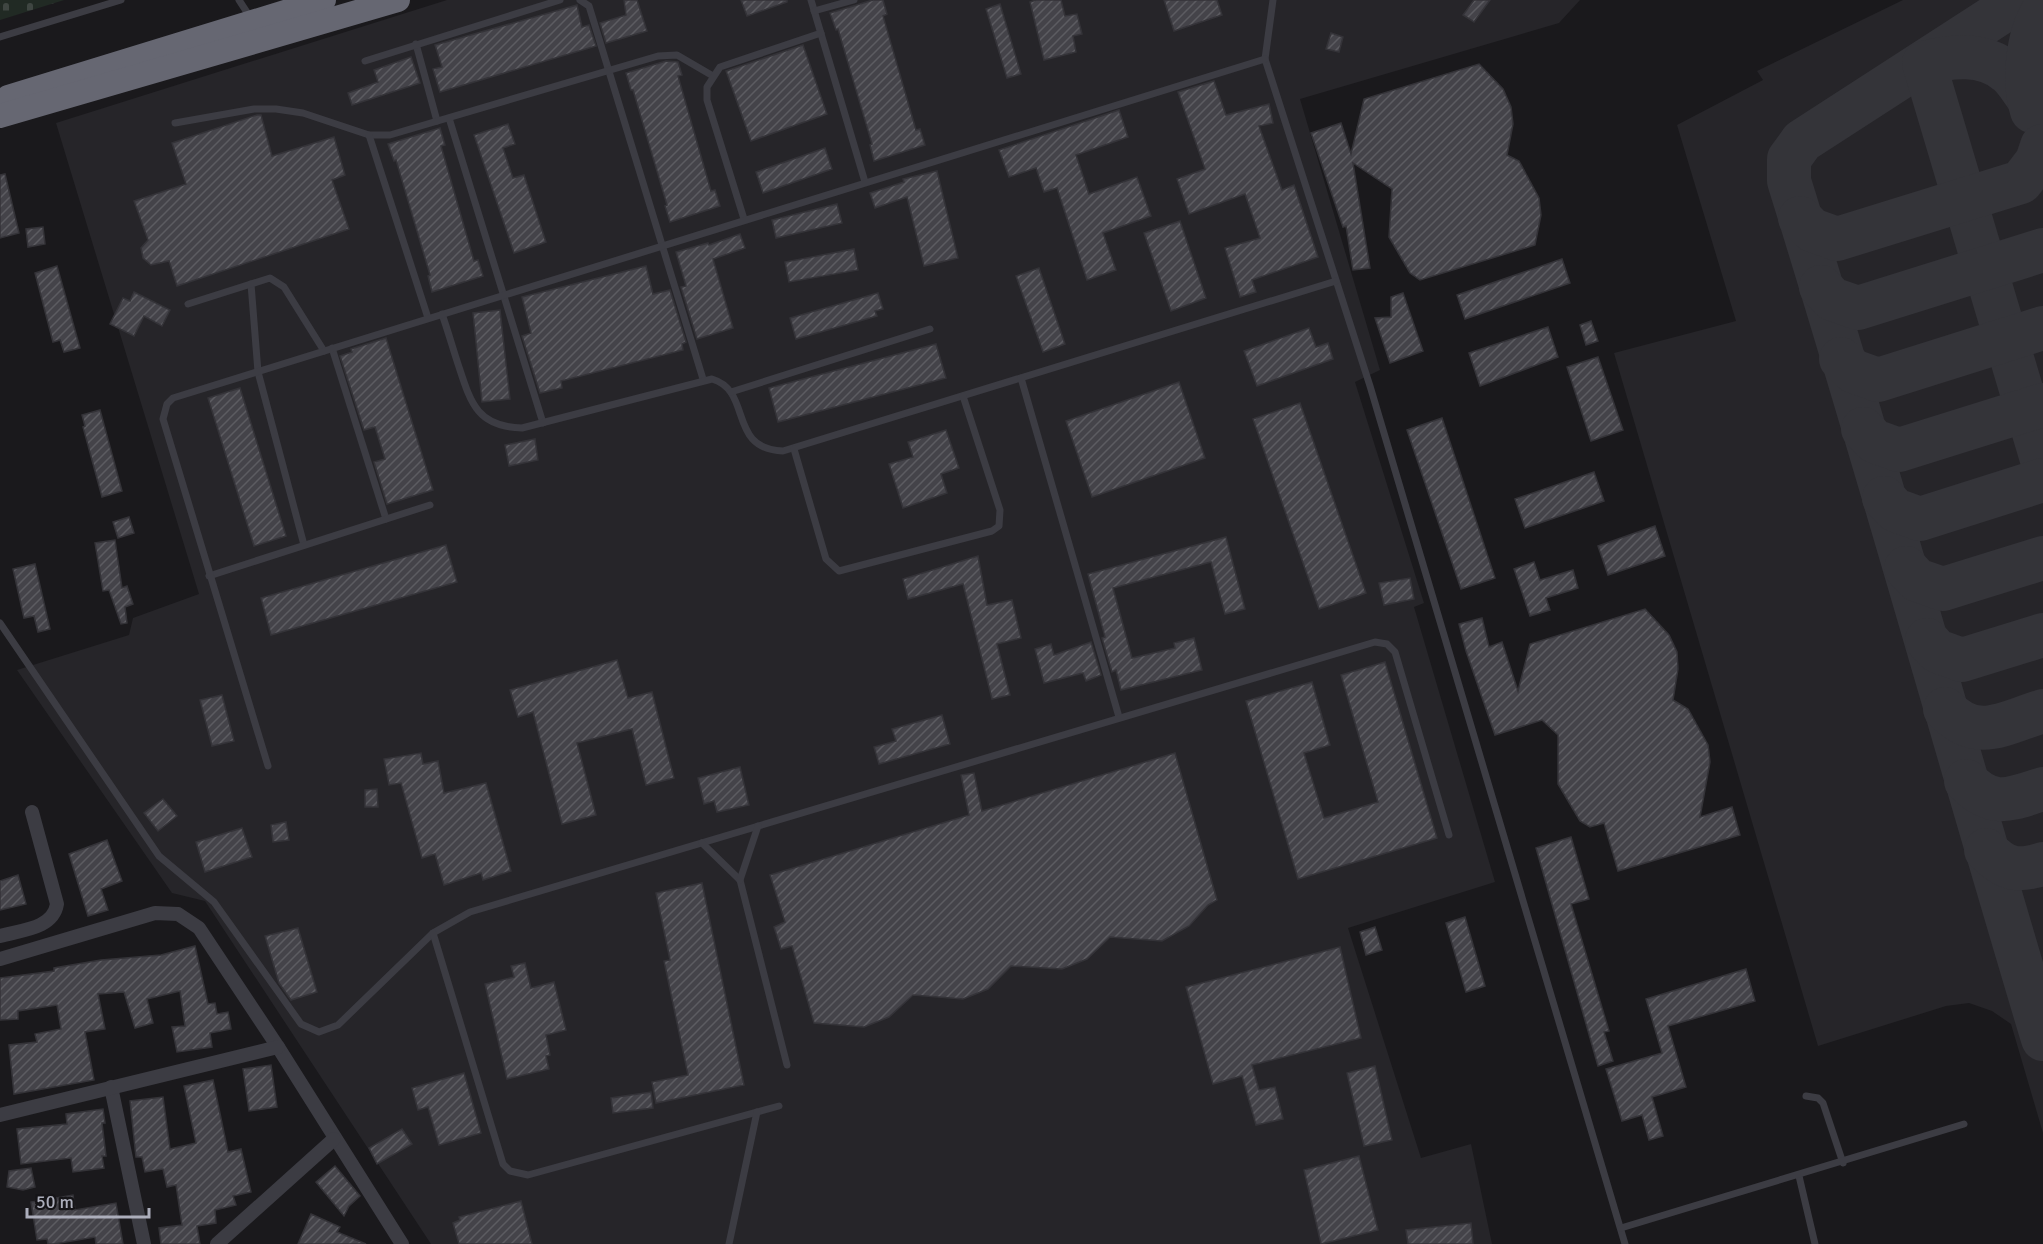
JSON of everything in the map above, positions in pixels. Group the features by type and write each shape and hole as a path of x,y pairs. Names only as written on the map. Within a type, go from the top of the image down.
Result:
{"highway":[{"path":"0,99 324,0"},
{"path":"0,116 398,0"}],"street":[{"path":"0,936 46,923 55,915 57,904 32,812"},
{"path":"0,959 155,913 178,915 199,928 278,1047 402,1244"},
{"path":"0,1115 278,1047"},
{"path":"111,1087 144,1244"},
{"path":"217,1244 334,1139"}],"lane":[{"path":"0,38 121,0"},
{"path":"239,0 252,22"},
{"path":"365,61 560,0"},
{"path":"580,0 589,6 704,379"},
{"path":"811,0 865,182"},
{"path":"814,11 854,0"},
{"path":"1273,0 1265,59 1377,408 1625,1244"},
{"path":"744,219 707,100 707,87 720,67 821,33"},
{"path":"416,44 437,122"},
{"path":"175,123 254,109 276,109 303,113 369,135 390,135 667,54 688,59 713,76"},
{"path":"268,766 163,419 164,411 173,398 1265,59"},
{"path":"449,118 543,423"},
{"path":"369,135 428,318"},
{"path":"188,304 270,278 280,282 328,350 386,519"},
{"path":"442,314 471,403 481,414 507,428 522,428 543,423 704,379 720,381 731,392 749,436 757,446 768,451 794,449 1336,281"},
{"path":"251,284 258,372 304,545"},
{"path":"731,392 930,329"},
{"path":"1021,378 1119,717"},
{"path":"794,449 826,559 839,572 992,531 999,526 1000,510 963,396"},
{"path":"209,576 430,505"},
{"path":"0,623 159,856 214,902 301,1024 319,1032 338,1025 433,933 470,912 1376,642 1387,644 1395,652 1449,835"},
{"path":"740,880 758,826"},
{"path":"702,843 740,880 787,1065"},
{"path":"433,933 503,1164 510,1171 528,1175 779,1106"},
{"path":"1806,1096 1812,1095 1822,1103 1843,1163"},
{"path":"729,1244 757,1112"},
{"path":"1621,1228 1843,1163 1964,1124"},
{"path":"1798,1176 1815,1244"}],"shaded area":[{"path":"447,0 1580,0 1559,23 1300,99 1380,370 1355,382 1424,603 1414,607 1495,882 1348,928 1421,1158 1471,1144 1492,1244 431,1244 205,901 172,893 17,670 129,635 133,618 199,594 56,123"},
{"path":"1903,0 2040,0 2043,6 2043,1133 2011,1024 1992,1011 1969,1003 1946,1006 1818,1046 1614,353 1736,321 1677,125 1763,80 1757,71"}],"green space":[{"path":"0,0 64,0 0,20"}],"building":[{"path":"624,0 637,0 647,31 606,43 600,23 626,15"},
{"path":"741,0 787,0 787,2 747,16"},
{"path":"873,0 883,0 887,14 883,16 916,130 920,129 925,145 874,161 870,145 872,144 838,29 836,30 830,13"},
{"path":"1061,0 1065,16 1077,14 1082,34 1073,36 1076,52 1044,60 1030,2"},
{"path":"1164,0 1217,0 1222,15 1174,31"},
{"path":"1474,0 1490,0 1474,22 1463,15"},
{"path":"1000,4 1021,74 1007,78 986,9"},
{"path":"577,5 582,27 589,25 596,46 440,92 433,69 442,67 435,45"},
{"path":"1331,33 1343,37 1339,52 1326,49"},
{"path":"803,45 827,114 751,141 726,71"},
{"path":"411,57 420,83 352,105 348,93 378,82 374,70"},
{"path":"666,61 678,62 682,75 678,76 711,191 715,190 720,206 670,222 665,206 667,205 626,73"},
{"path":"1479,64 1503,89 1511,107 1513,124 1507,155 1519,161 1539,198 1541,215 1535,245 1420,280 1410,273 1389,237 1392,189 1353,163 1370,268 1353,270 1346,226 1343,227 1311,133 1341,123 1351,154 1364,99"},
{"path":"1214,81 1226,115 1269,104 1273,123 1259,126 1282,190 1294,185 1318,257 1252,280 1256,292 1240,297 1225,248 1260,238 1245,194 1189,214 1177,179 1205,169 1178,92"},
{"path":"1119,110 1128,137 1076,155 1089,194 1137,177 1151,216 1103,233 1116,270 1087,280 1057,188 1044,192 1036,168 1009,177 999,150"},
{"path":"261,115 272,156 334,137 345,175 332,180 349,229 177,286 169,261 151,265 143,258 141,248 148,240 134,201 186,184 172,143"},
{"path":"508,124 515,144 503,148 513,178 524,175 546,242 514,253 474,135"},
{"path":"440,128 445,145 441,146 474,261 478,260 483,276 432,292 428,276 430,275 396,160 394,161 388,144"},
{"path":"825,148 832,169 763,193 756,172"},
{"path":"937,171 958,258 924,266 907,197 875,208 870,193 904,182 903,179"},
{"path":"5,174 19,233 0,238 0,175"},
{"path":"837,204 842,223 776,238 772,220"},
{"path":"1180,221 1206,298 1171,311 1144,233"},
{"path":"43,227 45,244 28,247 26,229"},
{"path":"740,234 745,248 713,259 733,328 697,339 681,287 686,286 676,252 708,243 709,245"},
{"path":"854,249 858,270 789,282 785,262"},
{"path":"1562,259 1570,283 1465,319 1457,295"},
{"path":"57,266 80,348 64,352 60,340 53,342 35,273"},
{"path":"646,266 653,294 670,290 686,342 682,344 683,350 561,381 562,388 540,393 522,336 531,333 522,297"},
{"path":"1039,268 1065,344 1043,352 1016,276"},
{"path":"134,292 170,310 162,326 144,316 134,336 110,324 123,298 130,301"},
{"path":"878,293 883,309 875,311 877,316 796,339 790,318"},
{"path":"1403,293 1423,351 1390,363 1375,318 1391,317 1391,297"},
{"path":"500,310 510,399 482,402 473,313"},
{"path":"1591,321 1598,341 1586,345 1580,325"},
{"path":"1548,327 1558,357 1480,386 1469,353"},
{"path":"1309,328 1316,347 1328,343 1333,359 1257,386 1244,351"},
{"path":"386,338 433,490 387,504 374,462 385,459 375,427 364,430 340,356 352,352 351,349"},
{"path":"936,344 946,378 778,422 769,388"},
{"path":"1598,357 1623,430 1591,441 1567,367"},
{"path":"1179,382 1205,458 1092,497 1066,421"},
{"path":"240,388 286,536 254,546 208,398"},
{"path":"1300,403 1366,593 1319,609 1253,419"},
{"path":"100,410 122,491 102,497 83,427 85,426 82,415"},
{"path":"1442,418 1495,578 1461,589 1407,430"},
{"path":"946,430 959,468 941,474 947,493 903,508 889,464 913,457 908,442"},
{"path":"535,439 538,460 509,466 505,445"},
{"path":"1594,472 1604,501 1525,528 1515,499"},
{"path":"129,517 134,533 118,538 113,522"},
{"path":"1655,526 1665,556 1608,575 1598,546"},
{"path":"1226,537 1245,609 1225,614 1211,562 1113,588 1132,658 1175,648 1174,643 1194,638 1202,670 1121,690 1116,670 1112,672 1102,638 1105,637 1088,574"},
{"path":"115,540 122,588 127,586 133,604 125,607 127,623 121,624 109,590 103,591 95,543"},
{"path":"446,545 457,582 271,635 261,598"},
{"path":"978,556 987,605 1012,600 1021,638 997,644 1010,695 992,699 963,584 908,599 903,579"},
{"path":"1534,562 1540,580 1573,570 1578,588 1546,598 1550,610 1530,616 1514,569"},
{"path":"35,564 50,629 38,632 34,616 24,618 13,569"},
{"path":"1410,578 1414,599 1384,605 1379,583"},
{"path":"1645,609 1669,635 1677,652 1678,669 1673,700 1688,709 1708,745 1710,762 1700,817 1732,807 1740,835 1618,871 1604,823 1590,827 1580,821 1558,784 1558,735 1542,720 1495,735 1459,624 1482,618 1489,647 1502,642 1518,691 1530,644"},
{"path":"1091,642 1101,675 1086,681 1083,673 1044,683 1035,649 1051,644 1054,655"},
{"path":"617,660 628,698 652,692 674,778 646,785 632,729 577,743 596,815 562,824 533,712 518,717 510,690"},
{"path":"1385,662 1437,838 1298,879 1246,701 1312,682 1330,745 1304,753 1324,818 1378,802 1341,675"},
{"path":"222,695 234,741 212,746 200,700"},
{"path":"942,715 950,744 879,764 874,747 896,741 892,729"},
{"path":"421,753 423,764 438,761 444,793 486,783 511,871 483,880 481,873 444,885 435,854 422,858 401,783 389,785 384,759"},
{"path":"1175,753 1217,900 1208,905 1189,926 1162,941 1110,937 1087,959 1062,969 1011,966 988,989 963,999 913,995 889,1017 864,1027 814,1023 792,946 781,949 774,927 785,922 770,875 969,815 961,775 974,773 982,811"},
{"path":"740,767 749,805 717,812 714,801 704,804 698,778"},
{"path":"377,789 378,807 365,807 365,790"},
{"path":"163,799 177,816 158,831 144,813"},
{"path":"286,822 289,840 273,842 271,825"},
{"path":"242,828 252,857 205,872 196,842"},
{"path":"1571,837 1589,899 1571,904 1609,1031 1604,1032 1613,1061 1598,1066 1536,848"},
{"path":"107,840 122,881 101,889 108,910 88,916 69,854"},
{"path":"18,875 26,904 0,910 0,881"},
{"path":"702,883 744,1085 656,1103 652,1082 688,1075 664,961 670,960 656,893"},
{"path":"1465,917 1485,986 1466,992 1446,923"},
{"path":"1375,927 1382,950 1366,955 1360,932"},
{"path":"298,928 317,992 291,1000 279,983 265,936"},
{"path":"195,946 208,1004 215,1003 217,1014 228,1012 231,1029 210,1033 212,1047 177,1052 172,1027 185,1026 180,991 147,999 153,1023 135,1028 124,992 98,994 105,1029 85,1032 94,1080 14,1094 9,1045 37,1042 35,1034 61,1029 57,1005 18,1011 18,1019 0,1020 0,978 54,971 54,968 101,960 161,955"},
{"path":"1340,947 1361,1038 1252,1065 1259,1090 1275,1087 1283,1119 1256,1125 1242,1076 1213,1084 1186,987"},
{"path":"525,963 531,988 554,982 566,1030 546,1035 550,1055 546,1056 549,1069 507,1079 485,984 514,977 511,966"},
{"path":"1746,969 1755,1001 1668,1026 1686,1087 1652,1097 1663,1136 1649,1140 1642,1115 1622,1121 1606,1069 1662,1053 1646,999"},
{"path":"271,1065 277,1107 249,1111 243,1069"},
{"path":"1375,1066 1392,1140 1364,1146 1347,1073"},
{"path":"464,1073 481,1133 439,1145 428,1107 418,1110 412,1088"},
{"path":"213,1080 228,1152 241,1149 251,1192 233,1196 236,1205 215,1210 216,1223 197,1226 200,1244 161,1244 159,1228 182,1225 176,1185 167,1187 163,1169 145,1172 142,1157 136,1157 130,1101 163,1097 170,1149 196,1143 184,1086"},
{"path":"651,1092 653,1108 613,1113 611,1098"},
{"path":"103,1109 105,1123 102,1123 106,1156 102,1156 104,1168 73,1172 71,1158 21,1164 17,1129 67,1124 66,1114"},
{"path":"402,1129 412,1144 377,1164 369,1148"},
{"path":"1359,1156 1378,1230 1321,1244 1304,1170"},
{"path":"335,1166 360,1196 349,1206 344,1216 316,1182"},
{"path":"31,1168 35,1187 23,1190 7,1187 9,1171"},
{"path":"73,1195 75,1210 116,1203 123,1244 96,1244 95,1237 54,1244 48,1244 47,1239 37,1240 31,1202"},
{"path":"521,1201 532,1244 459,1244 453,1223 460,1220 459,1217"},
{"path":"311,1214 340,1227 337,1232 366,1244 298,1244"},
{"path":"1471,1223 1473,1244 1408,1244 1406,1230"}],"taxiway":[{"path":"2020,0 1802,141 1789,159 1789,181 2043,1039"},
{"path":"2032,111 2028,87 2028,60 2033,34 2043,11"},
{"path":"2028,98 2010,75 1988,61 1956,57 1924,63 2043,463"},
{"path":"1800,218 1812,230 1837,239 2021,182 2037,161 2042,146"},
{"path":"1821,287 1832,299 1858,308 2043,250"},
{"path":"1841,359 1853,371 1878,380 2043,328"},
{"path":"1863,429 1874,441 1899,450 2043,405"},
{"path":"1884,498 1895,510 1920,519 2043,480"},
{"path":"1906,568 1917,580 1943,589 2043,558"},
{"path":"1927,640 1937,651 1962,660 2043,635"},
{"path":"1945,709 1968,725 1980,728 2003,725 2043,711"},
{"path":"1966,781 1985,795 2003,799 2043,789"},
{"path":"1986,850 2000,862 2012,867 2026,868 2043,864"}]}
